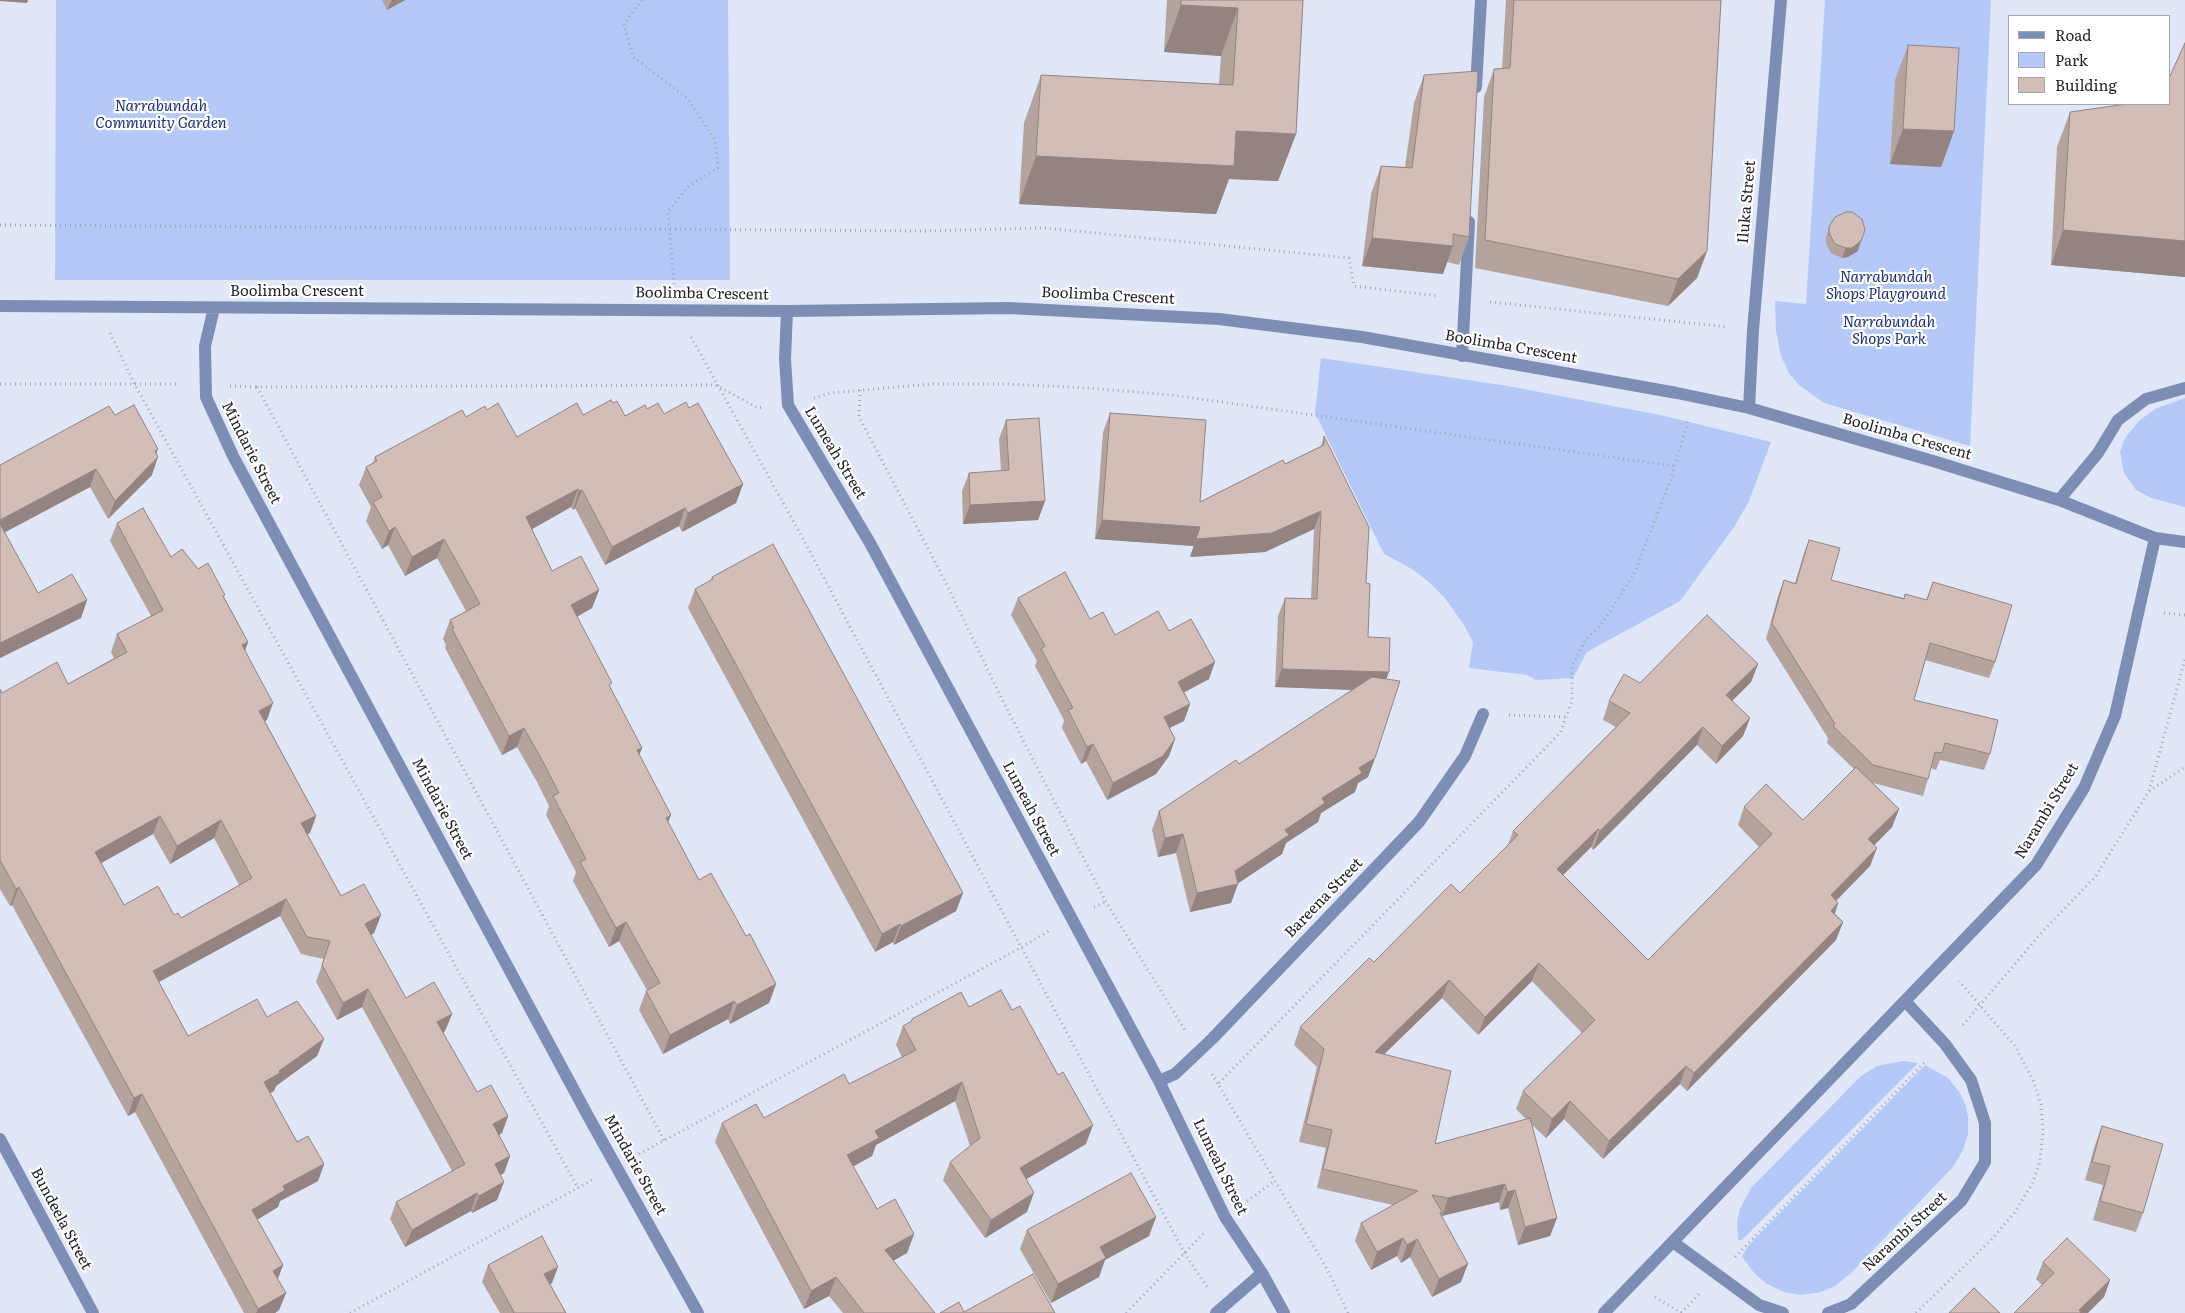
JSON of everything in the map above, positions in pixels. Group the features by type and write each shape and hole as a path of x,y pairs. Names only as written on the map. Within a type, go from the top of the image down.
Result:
{"street":[{"path":"1476,100 1481,0"},
{"name":"Iluka Street","path":"1749,408 1753,330 1781,0"},
{"path":"1462,356 1470,210"},
{"name":"Boolimba Crescent","path":"0,306 787,311 1008,308 1219,318 1362,337 1749,408 1933,461 2059,500 2155,538 2185,542"},
{"name":"Mindarie Street","path":"214,308 205,346 206,396 233,456 698,1313"},
{"name":"Lumeah Street","path":"787,311 784,359 788,405 870,543 1159,1081 1225,1218 1262,1273 1284,1313"},
{"path":"2059,500 2098,453 2118,420 2146,399 2185,388"},
{"name":"Narambi Street","path":"1604,1313 2036,865 2084,788 2115,716 2155,538"},
{"name":"Bareena Street","path":"1159,1081 1175,1074 1198,1052 1419,822 1465,756 1483,714"},
{"name":"Narambi Street","path":"1828,1313 1851,1304 1956,1206 1962,1200 1984,1162 1985,1123 1971,1080 1945,1044 1906,1001"},
{"name":"Bundeela Street","path":"0,1139 93,1313"},
{"path":"1673,1242 1759,1305 1783,1313"},
{"path":"1218,1311 1262,1273"}],"path":[{"path":"642,0 624,24 633,57 687,98 715,140 718,168 689,186 668,211 676,310 801,535 1185,1254 1218,1311"},
{"path":"0,225 922,231 1044,228 1349,258 1354,286 1730,328"},
{"path":"98,307 134,383 578,1188"},
{"path":"0,384 134,383 257,386 716,385 758,408 788,405 831,392 930,384 1006,384 1088,388 1172,395 1674,466"},
{"path":"257,386 664,1140"},
{"path":"860,390 859,417 943,577 1000,695 1106,902 1218,1084 1327,1270 1348,1313"},
{"path":"1218,1084 1560,733 1572,701 1572,665 1586,640 1601,625 1634,574 1657,519 1696,397"},
{"path":"1717,1275 1921,1064 1945,1044 1981,1007 2043,931 2095,877 2149,791 2185,658"},
{"path":"1483,714 1566,717"},
{"path":"2149,791 2185,767"},
{"path":"350,1313 664,1140 1022,947 1071,917 1106,902"},
{"path":"1126,1313 1185,1254 1198,1237 1274,1181"}],"green space":[{"name":"Narrabundah Community Garden","path":"56,0 728,0 730,280 55,280"},
{"name":"Narrabundah Shops Park","path":"1825,0 1991,0 1970,446 1824,403 1799,385 1789,373 1781,356 1776,331 1775,301 1806,304"},
{"path":"1321,358 1508,386 1660,415 1771,442 1749,501 1734,527 1680,601 1587,652 1573,678 1536,680 1527,675 1469,668 1473,642 1464,625 1444,597 1429,582 1412,569 1384,554 1315,413"},
{"path":"2185,398 2185,507 2151,498 2136,490 2124,473 2120,452 2125,438 2139,421 2155,409"},
{"path":"1903,1061 1918,1063 1742,1240 1738,1240 1737,1222 1740,1209 1751,1188 1861,1076 1877,1066"},
{"path":"1925,1065 1948,1078 1960,1093 1966,1106 1968,1134 1963,1150 1953,1167 1851,1273 1835,1286 1821,1292 1801,1295 1784,1292 1767,1284 1755,1274 1742,1256 1748,1246"}],"building":[{"path":"1181,0 1303,0 1296,134 1236,131 1234,166 1036,156 1041,75 1233,85 1238,8 1181,5"},
{"path":"1514,0 1721,0 1707,251 1678,279 1485,240 1494,69 1510,68"},
{"path":"2185,43 2185,241 2063,230 2070,112 2120,105 2170,105 2170,76"},
{"path":"1908,45 1959,48 1954,131 1903,129"},
{"path":"1478,71 1469,237 1453,234 1453,246 1372,238 1381,166 1412,168 1424,75"},
{"path":"1846,212 1852,212 1862,219 1865,230 1861,241 1852,248 1835,244 1829,233 1829,227 1835,217"},
{"path":"611,400 613,403 617,401 625,416 645,405 647,409 658,403 664,414 686,402 689,408 698,403 743,484 688,513 685,508 612,547 582,490 579,491 578,489 526,517 552,571 581,556 599,590 571,605 612,683 609,685 642,748 637,750 671,815 666,818 699,880 711,873 746,936 750,934 776,984 737,1005 734,1001 670,1035 646,991 660,983 626,922 616,928 580,862 586,859 553,796 559,793 543,762 524,728 509,736 452,629 454,628 450,620 480,604 444,539 412,557 395,527 389,531 373,502 382,497 366,467 377,461 375,457 462,410 466,417 485,406 487,410 498,403 517,437 577,403 583,415"},
{"path":"134,405 158,449 155,451 158,457 115,501 96,469 0,520 0,465 109,406 115,415"},
{"path":"1110,413 1206,420 1200,502 1283,460 1285,464 1324,445 1324,436 1369,527 1366,583 1370,584 1368,637 1390,638 1389,672 1282,669 1285,598 1317,599 1321,511 1272,533 1196,539 1200,527 1102,520"},
{"path":"1039,418 1045,501 970,505 969,473 1009,470 1006,420"},
{"path":"143,508 171,557 182,549 198,569 208,563 225,595 223,596 248,642 242,645 273,703 259,711 316,816 301,823 341,896 364,884 381,915 365,924 406,998 434,982 452,1014 437,1022 477,1092 491,1085 508,1116 493,1124 510,1156 495,1164 504,1182 479,1196 477,1193 412,1230 396,1202 465,1164 368,989 343,1003 322,965 330,941 307,937 286,899 153,971 188,1036 257,999 267,1017 297,1001 324,1039 279,1071 280,1073 264,1082 297,1142 308,1136 324,1164 283,1186 285,1190 252,1210 283,1265 273,1271 286,1293 258,1309 142,1094 134,1098 19,887 16,889 0,860 0,689 2,693 57,662 68,684 127,652 117,634 163,610 117,523","holes":["160,816 177,846 221,820 252,878 181,918 178,913 174,915 158,886 124,905 95,852"]},
{"path":"0,524 38,593 72,574 87,600 0,643"},
{"path":"1809,540 1840,548 1831,580 1904,599 1905,594 1927,600 1933,582 2012,605 1995,662 1930,643 1914,700 1998,720 1990,754 1945,743 1942,753 1935,752 1928,779 1873,765 1833,726 1835,724 1772,623 1784,580 1796,584"},
{"path":"773,544 963,893 882,934 695,589 713,579 712,577"},
{"path":"1065,572 1090,619 1103,612 1115,635 1158,611 1169,631 1191,619 1215,662 1178,682 1190,704 1164,717 1175,739 1163,756 1113,783 1093,744 1087,747 1068,710 1073,708 1041,649 1045,646 1018,598"},
{"path":"1707,615 1758,664 1726,695 1750,718 1722,746 1703,727 1600,831 1598,829 1557,869 1648,960 1772,834 1744,807 1766,784 1803,820 1856,767 1899,809 1868,839 1877,848 1831,895 1838,903 1831,911 1843,922 1694,1073 1686,1066 1609,1141 1570,1101 1552,1119 1523,1091 1595,1020 1539,963 1485,1017 1449,980 1375,1052 1451,1071 1435,1144 1530,1118 1557,1218 1525,1227 1515,1190 1507,1192 1505,1184 1448,1198 1432,1195 1468,1264 1439,1279 1417,1239 1407,1245 1403,1238 1377,1252 1361,1223 1418,1191 1323,1169 1332,1130 1306,1124 1324,1049 1300,1027 1369,958 1374,962 1451,884 1460,893 1518,835 1513,831 1630,713 1609,701 1624,674 1640,683"},
{"path":"1372,677 1400,681 1375,758 1359,768 1362,773 1322,798 1325,803 1285,830 1289,835 1235,871 1238,884 1197,893 1183,834 1165,838 1159,811 1236,760 1239,764"},
{"path":"1001,990 1012,1010 1020,1006 1058,1075 1063,1072 1093,1125 1020,1168 1034,1193 991,1220 950,1162 980,1138 962,1082 875,1131 879,1138 847,1155 877,1209 895,1199 914,1234 885,1250 935,1313 864,1313 836,1277 811,1291 722,1123 756,1104 764,1118 844,1074 849,1084 916,1050 903,1026 912,1021 912,1019 961,992 969,1007"},
{"path":"2102,1126 2163,1144 2143,1213 2100,1201 2110,1166 2092,1162"},
{"path":"1131,1173 1156,1217 1100,1247 1106,1258 1058,1284 1027,1230"},
{"path":"542,1236 558,1267 544,1274 566,1313 513,1313 488,1265"},
{"path":"2067,1238 2110,1280 2079,1310 2081,1313 2014,1313 2054,1273 2043,1262"},
{"path":"1033,1274 1055,1313 940,1313 959,1302 964,1312"},
{"path":"1974,1288 2000,1313 1949,1313"}],"park label":[{"name":"Narrabundah Shops Playground","path":"1886,286"}]}
